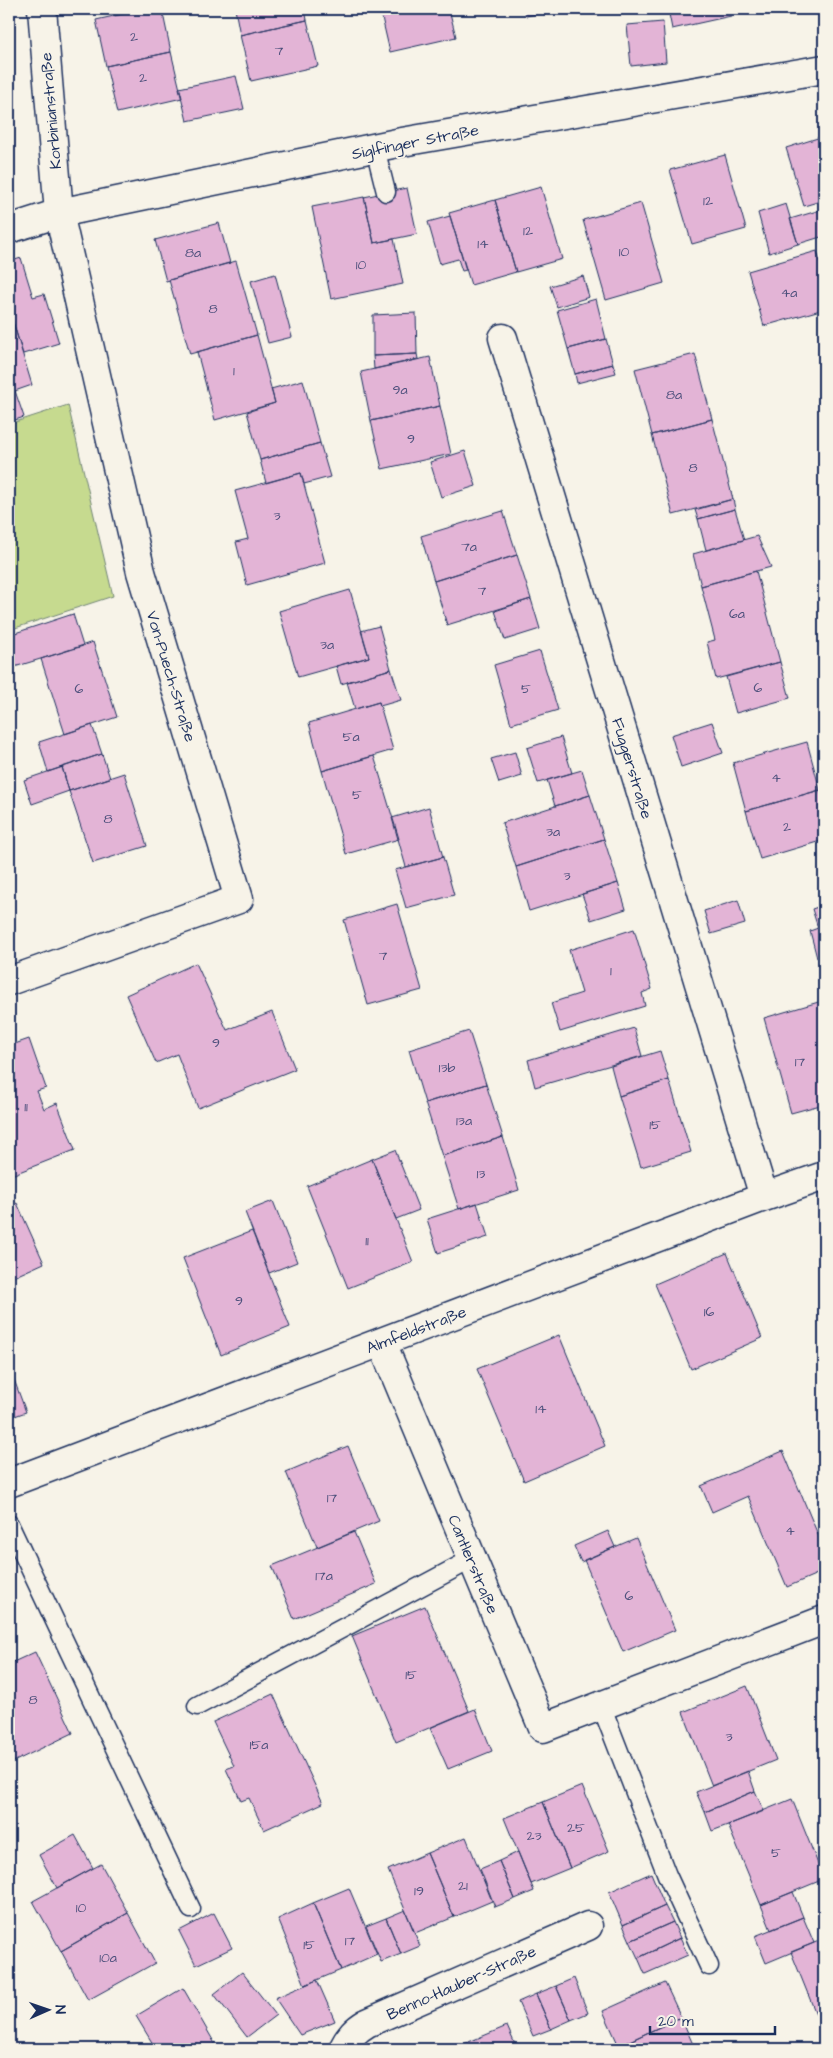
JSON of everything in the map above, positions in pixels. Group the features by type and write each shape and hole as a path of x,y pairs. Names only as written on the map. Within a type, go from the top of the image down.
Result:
{"street":[{"name":"Korbinianstraße","path":"42,9 59,213"},
{"name":"Siglfinger Straße","path":"9,229 59,213 375,148 824,69"},
{"name":"Von-Puech-Straße","path":"9,980 239,899 141,572 59,213"},
{"name":"Fuggerstraße","path":"503,338 764,1196"},
{"name":"Almfeldstraße","path":"9,1483 764,1196 824,1176"},
{"name":"Cantlerstraße","path":"382,1342 542,1728 824,1620"},
{"name":"Benno-Hauber-Straße","path":"343,2049 348,2039 366,2023 588,1926"}],"lane":[{"path":"375,148 386,192"},
{"path":"9,1524 192,1909"},
{"path":"197,1706 472,1559"},
{"path":"601,1705 667,1875 709,1966"}],"green space":[{"path":"68,405 113,596 9,630 9,424"}],"building":[{"path":"145,9 162,9 171,52 106,66 96,20"},
{"path":"235,9 305,9 307,20 240,35"},
{"path":"380,9 449,9 456,37 390,52"},
{"path":"524,9 561,9 526,16"},
{"path":"668,9 730,9 731,16 672,29"},
{"path":"307,20 318,66 251,81 240,35"},
{"path":"663,22 666,62 631,66 627,25"},
{"path":"171,52 182,98 117,113 106,66"},
{"path":"236,76 244,109 187,121 179,88"},
{"path":"824,136 824,200 804,206 786,148"},
{"path":"725,155 746,229 692,244 670,170"},
{"path":"541,187 562,259 516,272 495,200"},
{"path":"407,188 417,234 374,243 364,197"},
{"path":"364,197 374,243 394,239 403,284 331,299 312,207"},
{"path":"495,200 516,272 471,285 449,213"},
{"path":"641,203 664,283 606,300 583,220"},
{"path":"786,204 798,244 769,253 758,213"},
{"path":"824,209 824,236 798,244 790,219"},
{"path":"450,216 466,270 462,271 458,259 440,264 428,222"},
{"path":"219,223 230,263 166,281 155,240"},
{"path":"817,251 824,276 824,309 764,326 748,271"},
{"path":"21,258 33,297 44,294 59,343 23,354 9,309 9,262"},
{"path":"236,261 257,335 190,354 169,280"},
{"path":"275,274 292,337 268,343 251,281"},
{"path":"583,276 589,297 557,307 550,286"},
{"path":"596,299 606,339 568,349 557,310"},
{"path":"9,309 32,385 9,393"},
{"path":"416,313 417,354 373,356 373,315"},
{"path":"257,335 275,403 215,420 197,352"},
{"path":"606,339 613,364 575,374 568,349"},
{"path":"417,354 418,359 374,369 373,356"},
{"path":"695,354 712,419 652,435 635,369"},
{"path":"430,357 440,406 371,421 361,372"},
{"path":"613,364 616,373 577,383 575,374"},
{"path":"303,380 320,443 260,460 247,412 275,403 271,389"},
{"path":"15,391 24,417 9,422 9,393"},
{"path":"440,406 451,454 382,469 371,421"},
{"path":"712,419 733,499 673,515 652,435"},
{"path":"320,443 330,477 304,484 301,473 266,483 260,460"},
{"path":"465,451 476,486 441,497 430,462"},
{"path":"301,473 325,563 247,585 236,542 248,539 235,491"},
{"path":"733,499 735,509 698,519 695,510"},
{"path":"735,509 744,540 706,550 698,519"},
{"path":"503,511 517,555 434,581 421,536"},
{"path":"757,536 771,567 701,586 693,554"},
{"path":"517,555 531,599 447,625 434,581"},
{"path":"756,571 780,662 716,679 707,642 715,640 701,586"},
{"path":"350,590 369,657 298,677 279,611"},
{"path":"531,599 540,629 505,640 495,611"},
{"path":"73,614 83,646 11,668 9,661 9,635"},
{"path":"379,626 391,669 341,684 336,666 369,657 361,631"},
{"path":"93,642 117,717 65,734 41,659"},
{"path":"540,651 558,710 511,724 494,665"},
{"path":"780,662 790,698 736,713 726,677"},
{"path":"391,669 401,700 380,706 379,702 355,709 347,682"},
{"path":"379,702 393,750 322,771 309,723"},
{"path":"712,722 723,753 681,767 671,735"},
{"path":"92,725 102,754 48,772 39,742"},
{"path":"561,737 572,773 538,783 527,748"},
{"path":"807,742 820,790 746,811 733,763"},
{"path":"515,752 522,776 499,783 491,759"},
{"path":"102,754 110,778 69,791 62,767"},
{"path":"374,756 399,839 346,854 322,771"},
{"path":"62,767 69,791 32,804 24,780"},
{"path":"582,770 590,795 555,806 547,780"},
{"path":"124,773 147,846 93,863 69,791"},
{"path":"820,790 824,804 824,840 760,859 746,811"},
{"path":"590,795 604,839 516,867 502,823"},
{"path":"429,807 443,857 406,867 392,818"},
{"path":"604,839 618,883 529,911 516,867"},
{"path":"443,857 454,895 406,908 395,870"},
{"path":"618,883 626,909 591,920 582,894"},
{"path":"738,900 745,924 711,934 704,911"},
{"path":"397,904 422,990 368,1005 344,920"},
{"path":"824,905 824,956 817,958 810,931 818,928 812,909"},
{"path":"634,929 652,989 642,993 645,1006 560,1032 551,1003 582,993 569,950"},
{"path":"196,963 227,1030 272,1012 295,1069 198,1108 177,1054 156,1063 126,995"},
{"path":"822,1001 824,1010 824,1104 791,1113 764,1018"},
{"path":"634,1028 642,1056 535,1087 528,1060"},
{"path":"469,1031 486,1084 425,1103 409,1050"},
{"path":"29,1039 46,1088 37,1091 44,1109 57,1103 75,1150 9,1176 9,1046"},
{"path":"660,1051 669,1080 619,1096 611,1066"},
{"path":"669,1080 691,1152 641,1167 619,1096"},
{"path":"486,1084 503,1137 442,1156 425,1103"},
{"path":"503,1137 519,1190 459,1209 442,1156"},
{"path":"395,1150 419,1210 396,1219 372,1159"},
{"path":"372,1159 413,1262 348,1288 307,1186"},
{"path":"273,1201 297,1262 269,1273 245,1212"},
{"path":"17,1203 44,1263 9,1279 9,1207"},
{"path":"477,1203 488,1237 438,1253 427,1219"},
{"path":"252,1231 290,1327 221,1355 183,1258"},
{"path":"727,1253 762,1338 691,1369 655,1284"},
{"path":"559,1335 605,1446 524,1481 477,1369"},
{"path":"9,1366 26,1412 9,1418"},
{"path":"348,1446 379,1521 317,1547 286,1472"},
{"path":"783,1451 824,1549 824,1571 787,1587 748,1496 712,1512 701,1486"},
{"path":"608,1531 615,1547 581,1562 574,1546"},
{"path":"354,1532 376,1584 294,1619 272,1566"},
{"path":"636,1538 675,1630 623,1652 584,1560"},
{"path":"425,1606 469,1711 396,1742 352,1636"},
{"path":"35,1652 73,1733 9,1764 9,1664"},
{"path":"747,1686 776,1760 712,1786 683,1712"},
{"path":"273,1694 323,1803 264,1830 249,1798 241,1801 226,1769 234,1766 213,1722"},
{"path":"475,1709 492,1751 448,1769 430,1728"},
{"path":"748,1771 755,1791 705,1812 696,1792"},
{"path":"582,1786 609,1851 570,1868 543,1802"},
{"path":"755,1791 764,1811 712,1831 705,1812"},
{"path":"792,1799 824,1879 761,1905 728,1825"},
{"path":"543,1802 570,1868 531,1884 504,1818"},
{"path":"75,1835 93,1868 57,1888 39,1855"},
{"path":"466,1837 492,1901 454,1917 427,1853"},
{"path":"518,1852 534,1891 515,1899 499,1861"},
{"path":"427,1853 454,1917 415,1933 388,1870"},
{"path":"499,1861 515,1899 495,1907 480,1869"},
{"path":"101,1864 128,1913 61,1951 33,1901"},
{"path":"651,1873 665,1906 623,1925 609,1892"},
{"path":"349,1888 377,1954 341,1970 313,1903"},
{"path":"793,1892 803,1917 771,1930 761,1905"},
{"path":"313,1903 341,1970 305,1985 278,1919"},
{"path":"665,1906 673,1922 630,1941 623,1925"},
{"path":"405,1910 420,1946 401,1954 386,1918"},
{"path":"128,1913 155,1963 88,2000 61,1951"},
{"path":"214,1913 232,1948 196,1965 179,1931"},
{"path":"803,1917 814,1943 766,1963 755,1936"},
{"path":"386,1918 401,1954 381,1962 366,1926"},
{"path":"673,1922 680,1938 638,1958 630,1941"},
{"path":"680,1938 688,1955 645,1974 638,1958"},
{"path":"824,1939 824,2016 818,2019 791,1952"},
{"path":"242,1972 276,2015 247,2037 214,1994"},
{"path":"574,1978 588,2013 571,2020 556,1986"},
{"path":"317,1980 335,2021 300,2035 275,1998"},
{"path":"665,1983 681,2017 619,2046 603,2011"},
{"path":"556,1986 571,2020 551,2029 536,1994"},
{"path":"183,1988 218,2049 156,2049 136,2016"},
{"path":"536,1994 551,2029 533,2036 518,2002"},
{"path":"681,2017 695,2049 620,2049 619,2046"},
{"path":"507,2026 517,2049 452,2049"}]}
